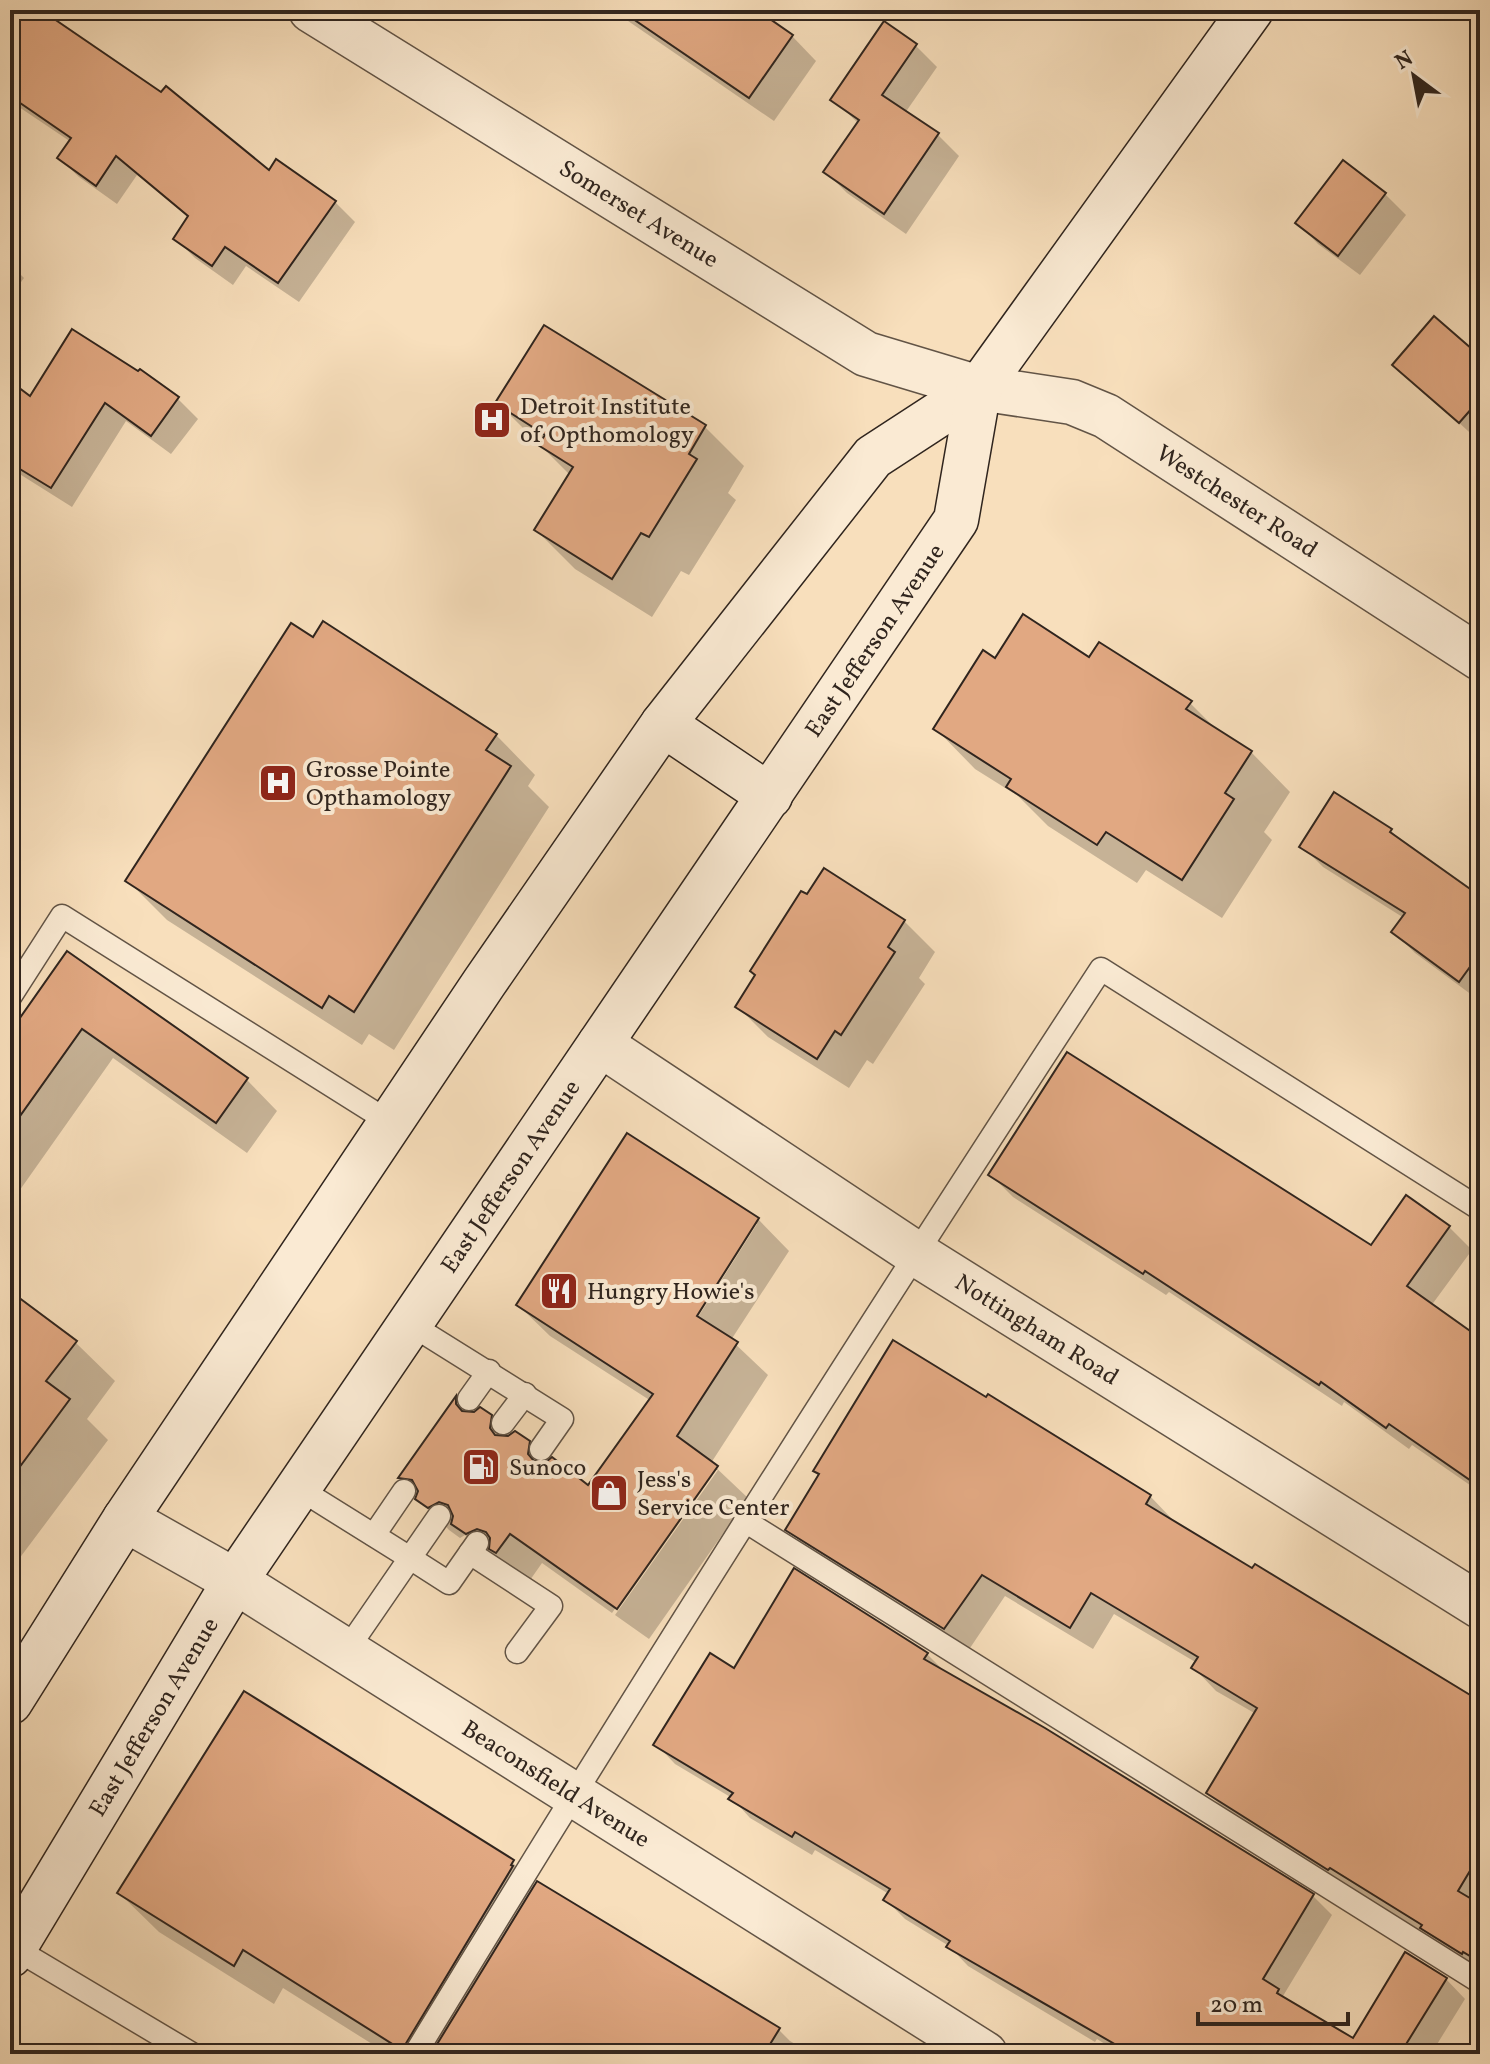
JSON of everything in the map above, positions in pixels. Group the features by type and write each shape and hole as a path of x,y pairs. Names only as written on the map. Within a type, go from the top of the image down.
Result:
{"main road":[{"name":"Somerset Avenue","path":"311,10 866,354 979,388"},
{"name":"East Jefferson Avenue","path":"10,1702 125,1519 663,724 873,457 979,388 1251,10"},
{"name":"East Jefferson Avenue","path":"12,1952 235,1581 956,520 979,388"},
{"name":"Westchester Road","path":"979,388 1072,402 1106,416 1480,658"},
{"path":"663,724 770,796"},
{"name":"Nottingham Road","path":"600,1044 915,1253 1480,1606"},
{"name":"Beaconsfield Avenue","path":"125,1519 235,1581 985,2054"}],"lane":[{"path":"10,997 62,916 391,1123"},
{"path":"415,2054 573,1794 745,1521 1101,969 1480,1209"},
{"path":"410,1324 562,1419 541,1449"},
{"path":"469,1399 489,1371"},
{"path":"503,1423 525,1394"},
{"path":"298,1488 449,1583 474,1547 551,1606 517,1652"},
{"path":"374,1535 404,1491"},
{"path":"346,1651 439,1516"},
{"path":"745,1521 1480,1982"},
{"path":"12,1952 192,2054"}],"building":[{"path":"10,10 41,10 161,92 166,86 269,170 276,159 336,201 278,283 225,247 212,266 173,239 188,216 116,156 96,186 57,158 71,138 10,96"},
{"path":"620,10 757,10 793,35 749,98"},
{"path":"884,21 917,44 882,95 939,133 884,214 823,172 859,120 830,100"},
{"path":"1343,160 1386,193 1338,256 1295,223"},
{"path":"1434,316 1480,356 1480,399 1459,423 1392,365"},
{"path":"544,325 706,425 689,454 697,459 649,537 641,533 612,579 534,530 573,467 538,445 545,435 495,403"},
{"path":"72,329 138,371 140,369 179,397 151,436 105,403 51,488 10,463 10,381 30,396"},
{"path":"1023,614 1089,657 1099,642 1192,701 1186,709 1252,751 1225,793 1234,799 1182,880 1106,832 1097,845 1006,787 1011,779 933,729 983,650 995,658"},
{"path":"323,621 497,734 486,750 511,766 354,1012 329,996 322,1008 125,881 291,623 313,637"},
{"path":"1334,792 1392,829 1390,832 1480,896 1480,953 1459,982 1391,932 1405,913 1299,847"},
{"path":"824,868 905,920 888,947 895,952 841,1035 835,1031 817,1059 735,1007 755,975 750,971 801,891 807,894"},
{"path":"67,951 248,1078 216,1123 82,1029 10,1130 10,1032"},
{"path":"1067,1052 1371,1245 1406,1195 1450,1226 1407,1286 1480,1338 1480,1487 1389,1424 1386,1428 1321,1382 1319,1385 1145,1271 1143,1274 988,1175"},
{"path":"627,1133 759,1218 697,1316 738,1342 677,1436 718,1466 617,1609 510,1534 496,1553 489,1549 490,1538 486,1532 477,1529 466,1534 451,1524 453,1516 448,1505 439,1502 428,1508 415,1499 418,1491 412,1480 398,1478 456,1396 456,1404 462,1411 474,1412 480,1407 492,1415 490,1428 495,1435 508,1436 515,1431 530,1441 528,1454 534,1461 546,1462 552,1457 588,1485 653,1394 516,1305"},
{"path":"10,1291 77,1341 46,1381 70,1399 10,1480"},
{"path":"893,1340 986,1397 988,1394 1151,1495 1146,1504 1252,1568 1255,1564 1480,1701 1480,1854 1458,1891 1480,1904 1480,1962 1462,1954 1420,1928 1422,1925 1206,1793 1257,1708 1191,1668 1198,1657 1091,1593 1070,1628 982,1575 944,1629 785,1530 819,1474 813,1471"},
{"path":"794,1568 928,1653 924,1659 1045,1728 1314,1894 1263,1979 1279,1989 1277,1993 1353,2038 1405,1952 1447,1978 1400,2054 1132,2054 946,1947 950,1941 883,1900 890,1889 795,1832 792,1837 728,1799 733,1793 653,1745 710,1653 734,1668"},
{"path":"244,1691 514,1860 402,2050 243,1950 234,1966 117,1893"},
{"path":"537,1881 780,2028 764,2054 431,2054"}],"place":[{"name":"Detroit Institute of Opthomology","path":"492,420"},
{"name":"Grosse Pointe Opthamology","path":"278,783"},
{"name":"Hungry Howie's","path":"559,1291"},
{"name":"Sunoco","path":"481,1467"},
{"name":"Jess's Service Center","path":"609,1493"}]}
